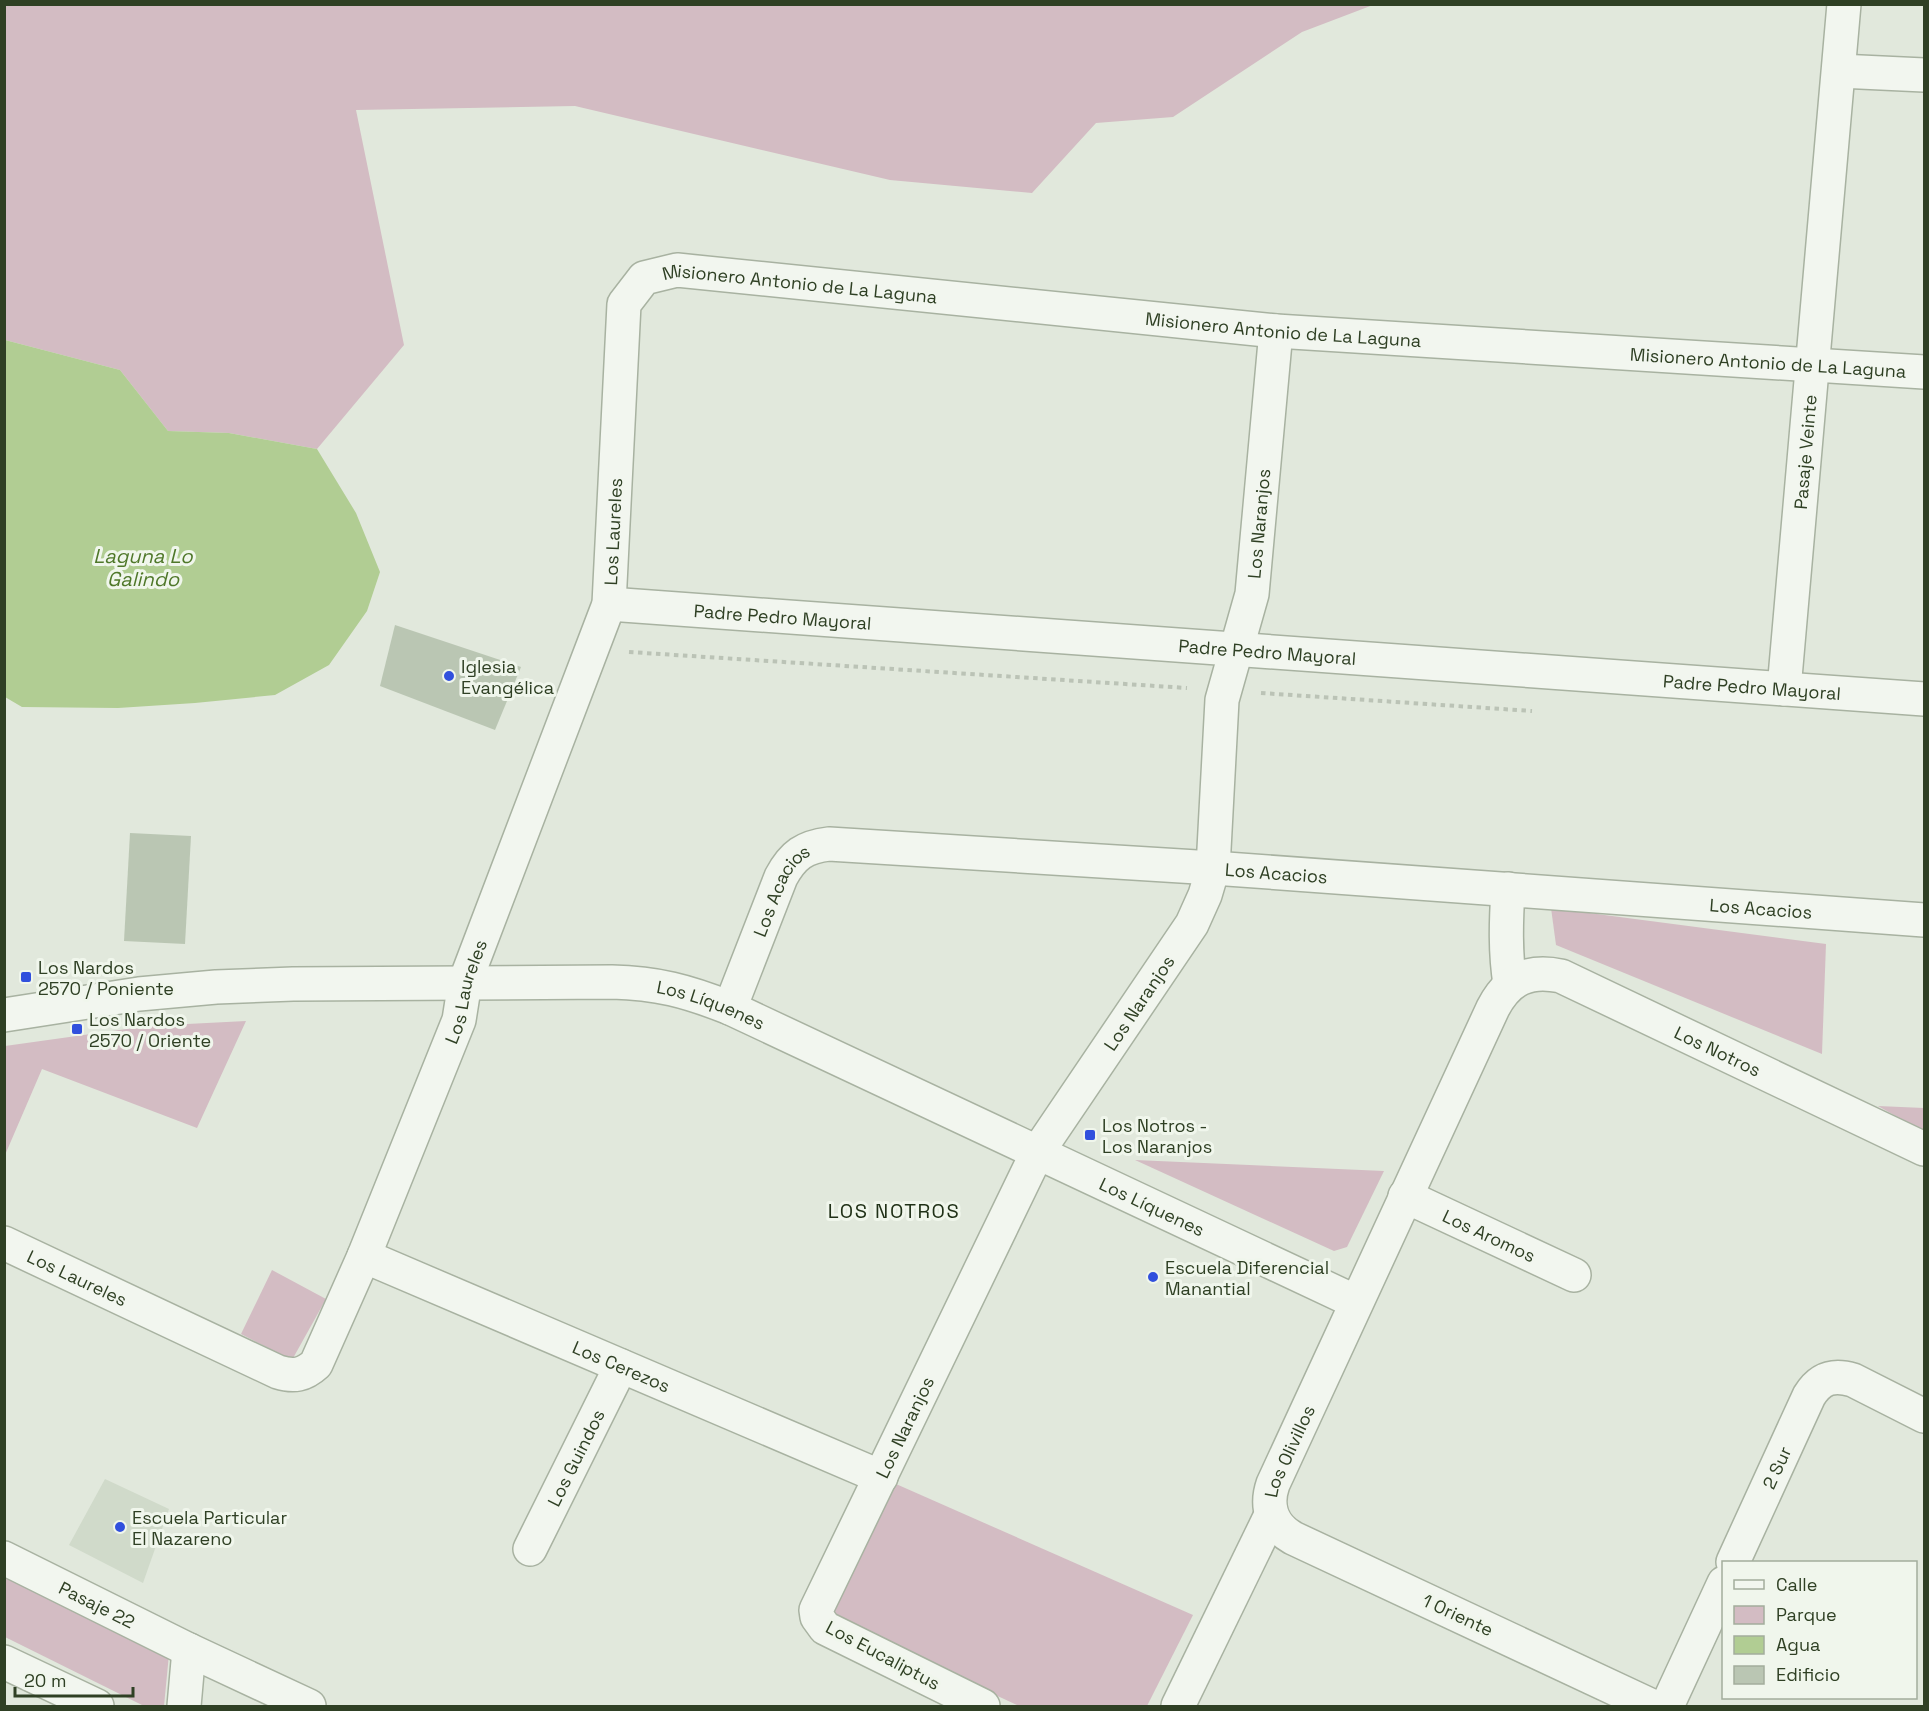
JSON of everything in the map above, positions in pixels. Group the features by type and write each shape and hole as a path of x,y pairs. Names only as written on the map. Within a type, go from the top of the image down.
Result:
{"street":[{"name":"Pasaje Veinte","path":"1784,689 1844,4"},
{"path":"1839,71 1924,75"},
{"name":"Misionero Antonio de La Laguna","path":"644,278 676,270 1275,331 1924,372"},
{"name":"Los Laureles","path":"4,1243 278,1372 302,1374 316,1364 363,1256 459,1020 465,982 609,604 624,304 644,278"},
{"name":"Los Naranjos","path":"817,1617 816,1611 819,1604 1037,1153 1192,924 1205,895 1213,868 1222,700 1252,594 1275,331"},
{"name":"Padre Pedro Mayoral","path":"609,604 1924,699"},
{"name":"Los Acacios","path":"730,1008 781,877 789,863 800,852 814,846 840,845 1213,868 1924,920"},
{"path":"1405,1196 1493,1008 1500,995 1510,984 1505,934 1508,889"},
{"name":"Los Notros","path":"1510,984 1523,976 1535,974 1549,973 1561,976 1924,1149"},
{"name":"Los Líquenes","path":"4,1015 139,994 216,987 465,982 643,983 677,989 730,1008 1356,1302"},
{"name":"Los Aromos","path":"1405,1196 1574,1275"},
{"name":"Los Olivillos","path":"1178,1707 1271,1515 1269,1504 1273,1484 1405,1196"},
{"name":"Los Cerezos","path":"363,1256 881,1476"},
{"name":"Los Guindos","path":"530,1549 621,1366"},
{"name":"2 Sur","path":"1734,1561 1816,1385 1827,1378 1840,1376 1853,1380 1924,1416"},
{"name":"1 Oriente","path":"1271,1515 1284,1532 1293,1538 1599,1695 1652,1707"},
{"name":"Pasaje 22","path":"4,1558 309,1707"},
{"path":"1667,1707 1722,1586"},
{"name":"Los Eucaliptus","path":"817,1617 825,1628 983,1707"},
{"path":"184,1707 189,1650"},
{"path":"4,1662 97,1707"}],"shaded area":[{"name":"Escuela Particular El Nazareno","path":"105,1479 169,1509 143,1583 69,1545"}],"green space":[{"path":"4,5 1373,5 1302,32 1173,117 1096,123 1032,193 890,180 575,106 356,110 404,345 317,449 229,433 168,431 120,370 5,340"},
{"path":"1551,908 1826,944 1822,1054 1556,945"},
{"path":"246,1021 197,1128 42,1069 5,1155 5,1046 148,1026"},
{"path":"1878,1106 1924,1108 1924,1132"},
{"path":"1135,1160 1384,1171 1347,1247 1334,1251"},
{"path":"272,1270 326,1299 292,1360 241,1334"},
{"path":"896,1484 1193,1615 1147,1706 1019,1706 830,1618"},
{"path":"4,1572 169,1654 164,1706 144,1706 5,1637"}],"water":[{"name":"Laguna Lo Galindo","path":"5,340 120,370 168,431 229,433 317,449 356,513 380,572 367,611 329,665 275,695 195,703 118,708 22,707 5,697"}],"building":[{"name":"Iglesia Evangélica","path":"395,625 521,667 495,730 380,686"},
{"path":"130,833 191,836 185,944 124,941"}],"place":[{"name":"Iglesia Evangélica","path":"449,676"},
{"name":"Los Nardos 2570 / Poniente","path":"26,977"},
{"name":"Los Nardos 2570 / Oriente","path":"77,1029"},
{"name":"Los Notros - Los Naranjos","path":"1090,1135"},
{"name":"Escuela Diferencial Manantial","path":"1153,1277"},
{"name":"Escuela Particular El Nazareno","path":"120,1527"}],"district":[{"name":"LOS NOTROS","path":"894,1211"}]}
